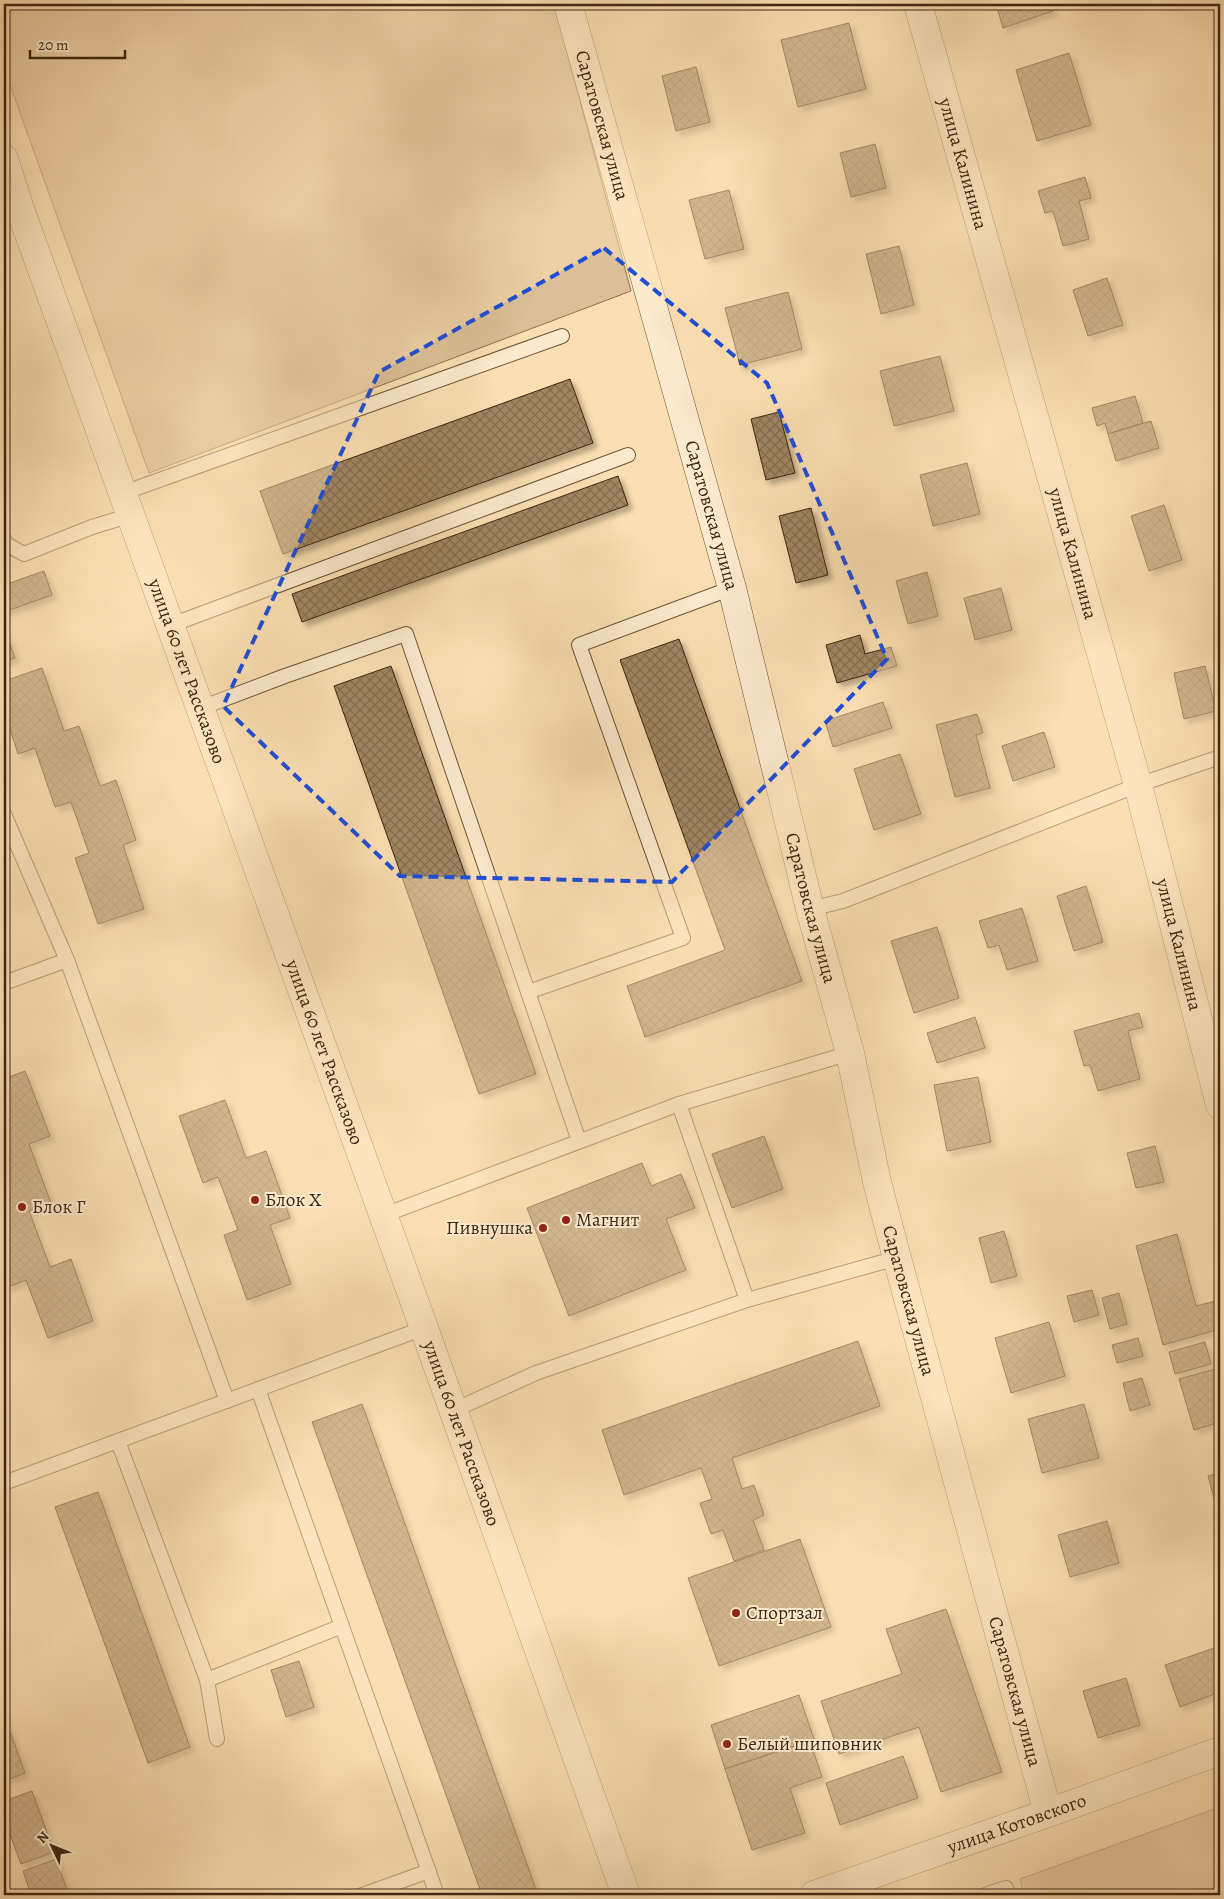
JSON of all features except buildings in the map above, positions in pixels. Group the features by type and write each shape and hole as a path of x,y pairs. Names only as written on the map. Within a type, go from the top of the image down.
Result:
{"street":[{"name":"Саратовская улица","path":"568,4 732,588 810,910 850,1053 877,1182 1048,1813"},
{"name":"улица Калинина","path":"918,4 1138,785 1220,1105"},
{"name":"улица 60 лет Рассказово","path":"4,159 12,212 127,504 454,1410 626,1895"},
{"name":"улица Котовского","path":"814,1895 1220,1750"}],"lane":[{"path":"4,539 6,544 24,554 92,527 127,504 562,336"},
{"path":"171,626 628,455"},
{"path":"528,992 683,938 579,645 732,588"},
{"path":"201,708 285,676 406,634 579,1141"},
{"path":"810,910 843,901 1138,785 1220,757"},
{"path":"4,814 67,960 227,1401"},
{"path":"4,983 67,960"},
{"path":"384,1215 679,1104 850,1053"},
{"path":"679,1104 746,1300"},
{"path":"454,1410 536,1373 746,1300 897,1258"},
{"path":"4,1483 424,1328"},
{"path":"258,1390 437,1895"},
{"path":"118,1441 207,1680 217,1739"},
{"path":"207,1680 342,1626"},
{"path":"362,1895 429,1871"},
{"path":"985,1895 1006,1888 1008,1895"}],"highlighted area":[{"path":"604,248 767,383 887,659 672,882 400,876 223,706 379,372"}],"shaded area":[{"path":"4,4 554,4 631,291 149,473 4,68"},
{"path":"1220,1807 1220,1895 1024,1895 1020,1879"}],"place":[{"name":"Блок Х","path":"255,1200"},
{"name":"Блок Г","path":"22,1207"},
{"name":"Магнит","path":"566,1220"},
{"name":"Пивнушка","path":"543,1228"},
{"name":"Спортзал","path":"736,1613"},
{"name":"Белый шиповник","path":"727,1744"}]}
